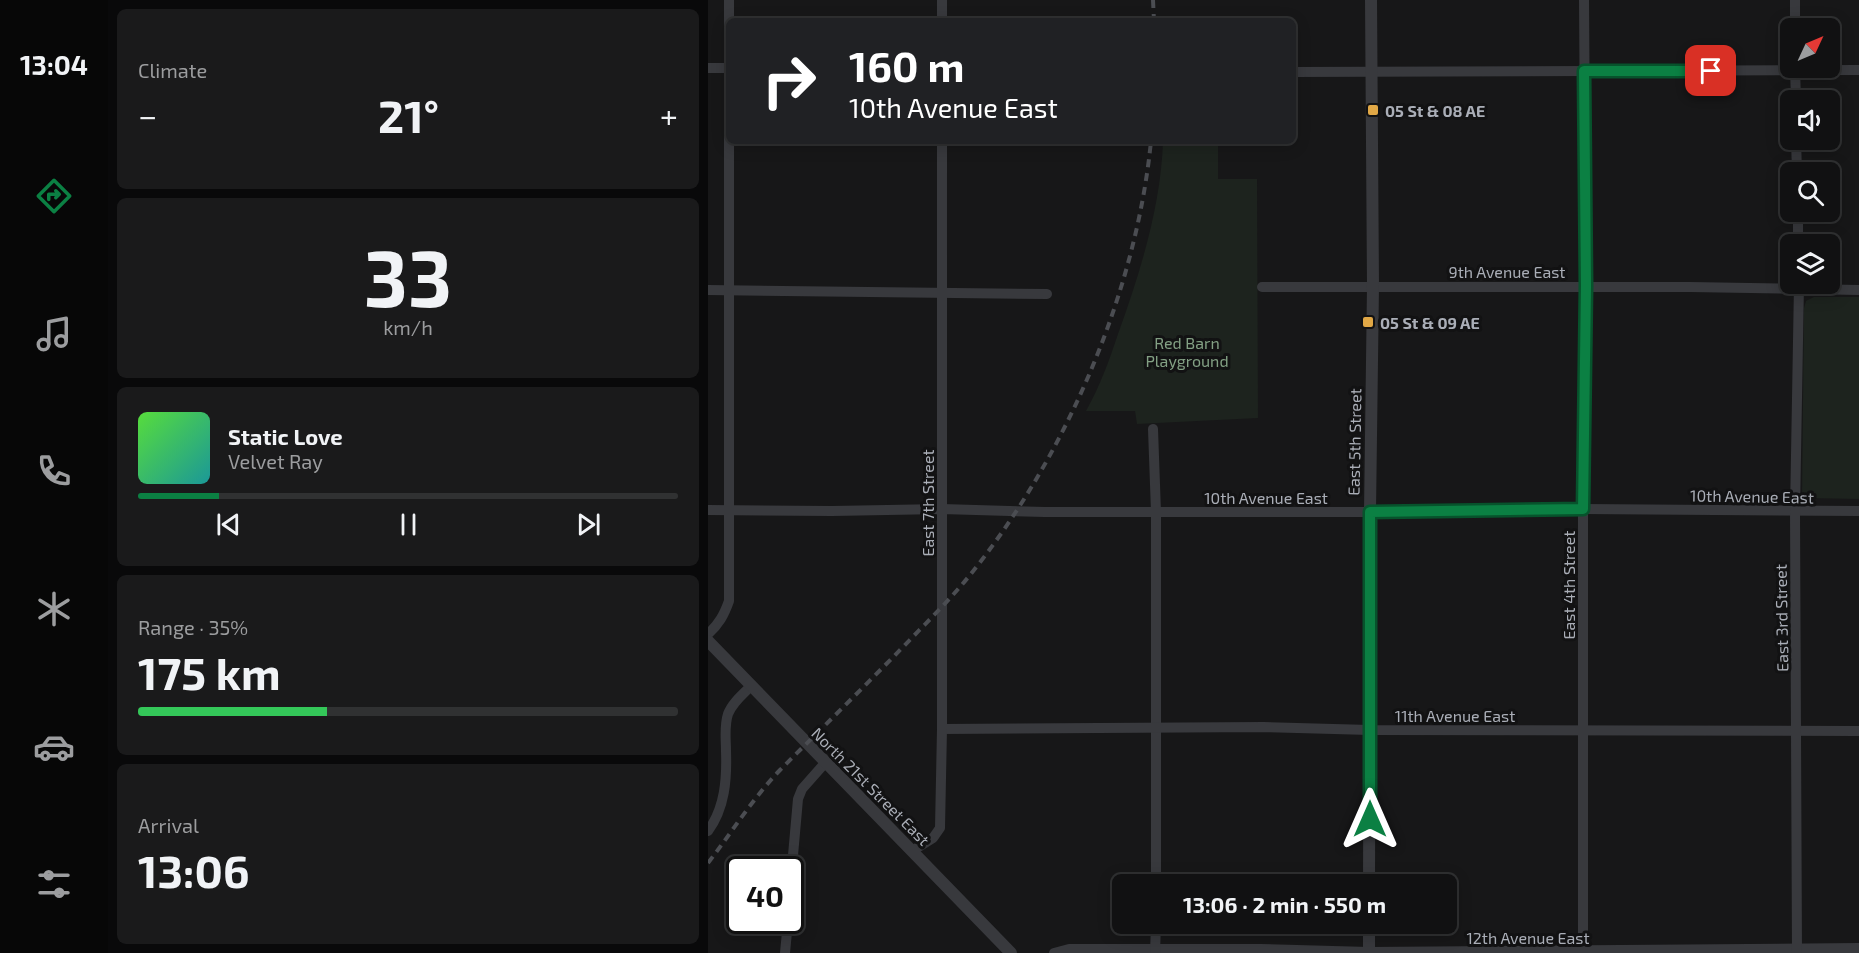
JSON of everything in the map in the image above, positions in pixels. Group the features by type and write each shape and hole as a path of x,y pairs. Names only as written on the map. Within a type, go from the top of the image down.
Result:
{"street":[{"path":"729,0 729,18"},
{"path":"942,0 942,18"},
{"name":"East 5th Street","path":"1370,874 1370,512 1373,286 1371,0"},
{"name":"East 4th Street","path":"1583,952 1583,509 1586,286 1584,0"},
{"path":"1795,18 1796,0"},
{"path":"708,68 726,68"},
{"path":"1296,72 1780,68"},
{"path":"1840,69 1859,70"},
{"path":"708,634 724,615 729,601 729,144"},
{"name":"East 7th Street","path":"912,851 933,838 940,828 942,144"},
{"name":"9th Avenue East","path":"1262,287 1780,287"},
{"name":"9th Avenue East","path":"1840,289 1859,290"},
{"path":"708,290 1047,294"},
{"name":"East 3rd Street","path":"1797,951 1795,512 1799,294"},
{"path":"1153,429 1156,512 1156,874"},
{"name":"10th Avenue East","path":"708,510 1859,511"},
{"name":"North 21st Street East","path":"708,641 1011,953"},
{"path":"708,831 719,811 724,789 727,715 732,705 751,686"},
{"name":"11th Avenue East","path":"942,729 1264,727 1370,730 1859,731"},
{"path":"793,856 798,799 802,789 825,763"},
{"path":"785,953 787,934"},
{"path":"1155,952 1156,934"},
{"path":"1369,934 1369,952"},
{"name":"12th Avenue East","path":"1054,953 1070,949 1155,952 1260,949 1369,952 1583,952 1797,951 1859,948"}],"green space":[{"name":"Red Barn Playground","path":"1163,144 1218,144 1218,179 1257,179 1258,418 1137,424 1135,411 1086,411 1108,364 1141,263 1154,215"},
{"path":"1814,297 1859,297 1859,499 1802,496 1804,308 1806,301"}],"railway":[{"path":"1153,0 1154,18"},
{"path":"708,863 780,770 962,585 1005,528 1037,478 1066,425 1091,370 1112,314 1130,256 1143,198 1151,144"}],"place":[{"name":"05 St & 08 AE","path":"1373,110"},
{"name":"05 St & 09 AE","path":"1368,322"}],"route":[{"path":"1370,819 1370,512 1583,509 1586,286 1584,71 1711,71"}]}
